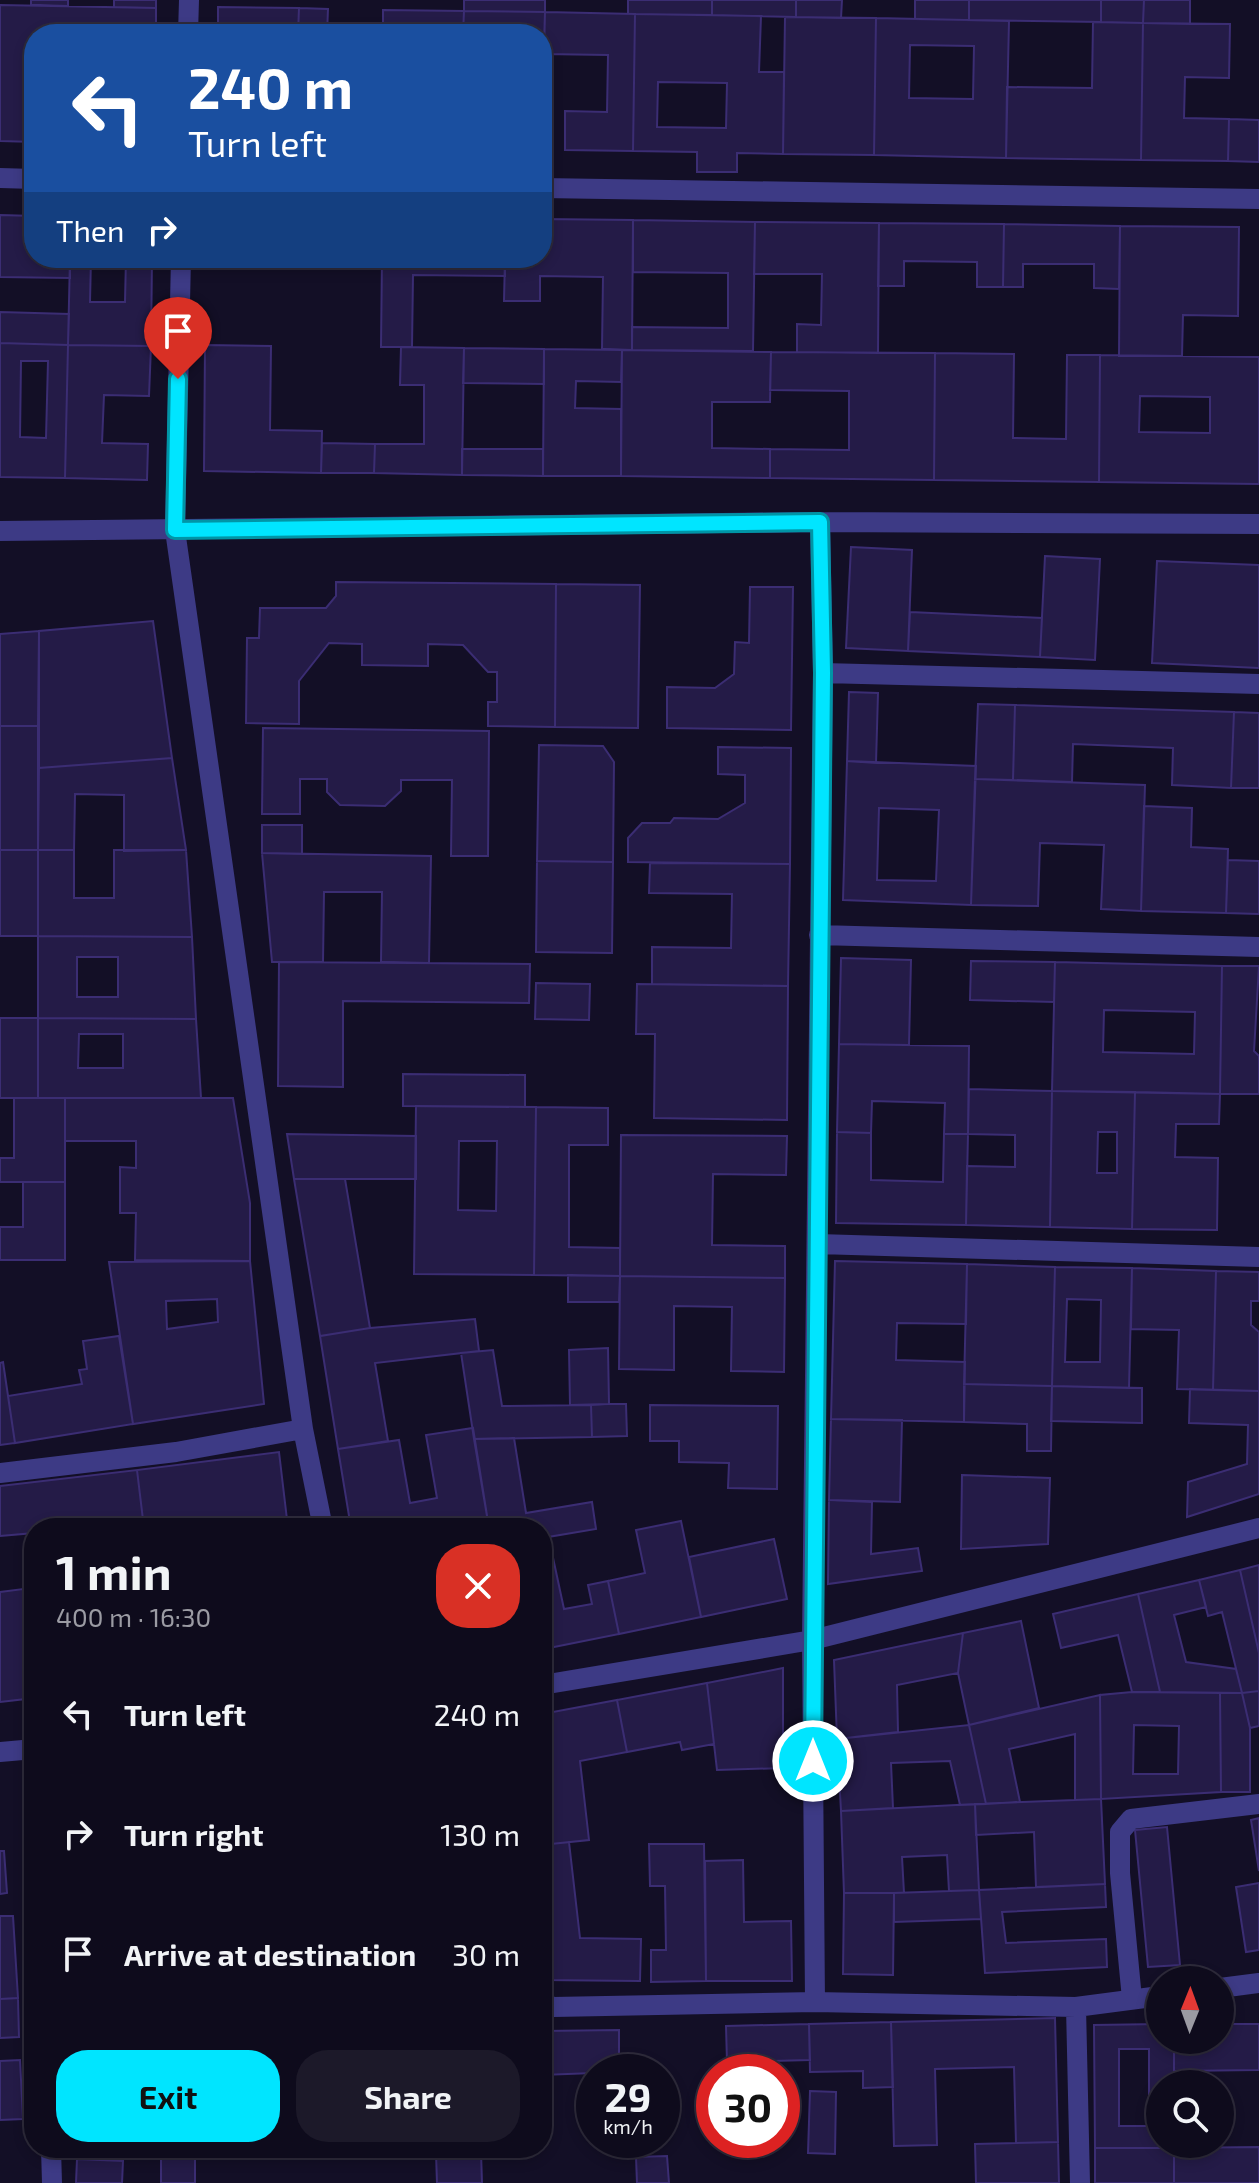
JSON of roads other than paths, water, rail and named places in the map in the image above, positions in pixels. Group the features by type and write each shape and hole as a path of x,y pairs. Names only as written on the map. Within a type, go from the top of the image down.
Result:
{"street":[{"path":"188,24 189,0"},
{"path":"0,178 24,179"},
{"path":"552,188 1259,199"},
{"path":"181,268 175,530 303,1429 321,1518"},
{"path":"815,2002 812,1640 823,673 820,522"},
{"path":"0,531 820,522 1259,524"},
{"path":"823,673 1259,684"},
{"path":"819,935 1259,947"},
{"path":"818,1244 1259,1257"},
{"path":"0,1473 176,1452 303,1429"},
{"path":"552,1683 812,1640 1259,1528"},
{"path":"0,1752 24,1750"},
{"path":"1132,1999 1120,1873 1120,1832 1131,1819 1259,1804"},
{"path":"1234,1986 1259,1983"},
{"path":"552,2007 815,2002 1076,2007 1146,1998"},
{"path":"1076,2007 1080,2183"},
{"path":"51,2158 52,2183"}]}
